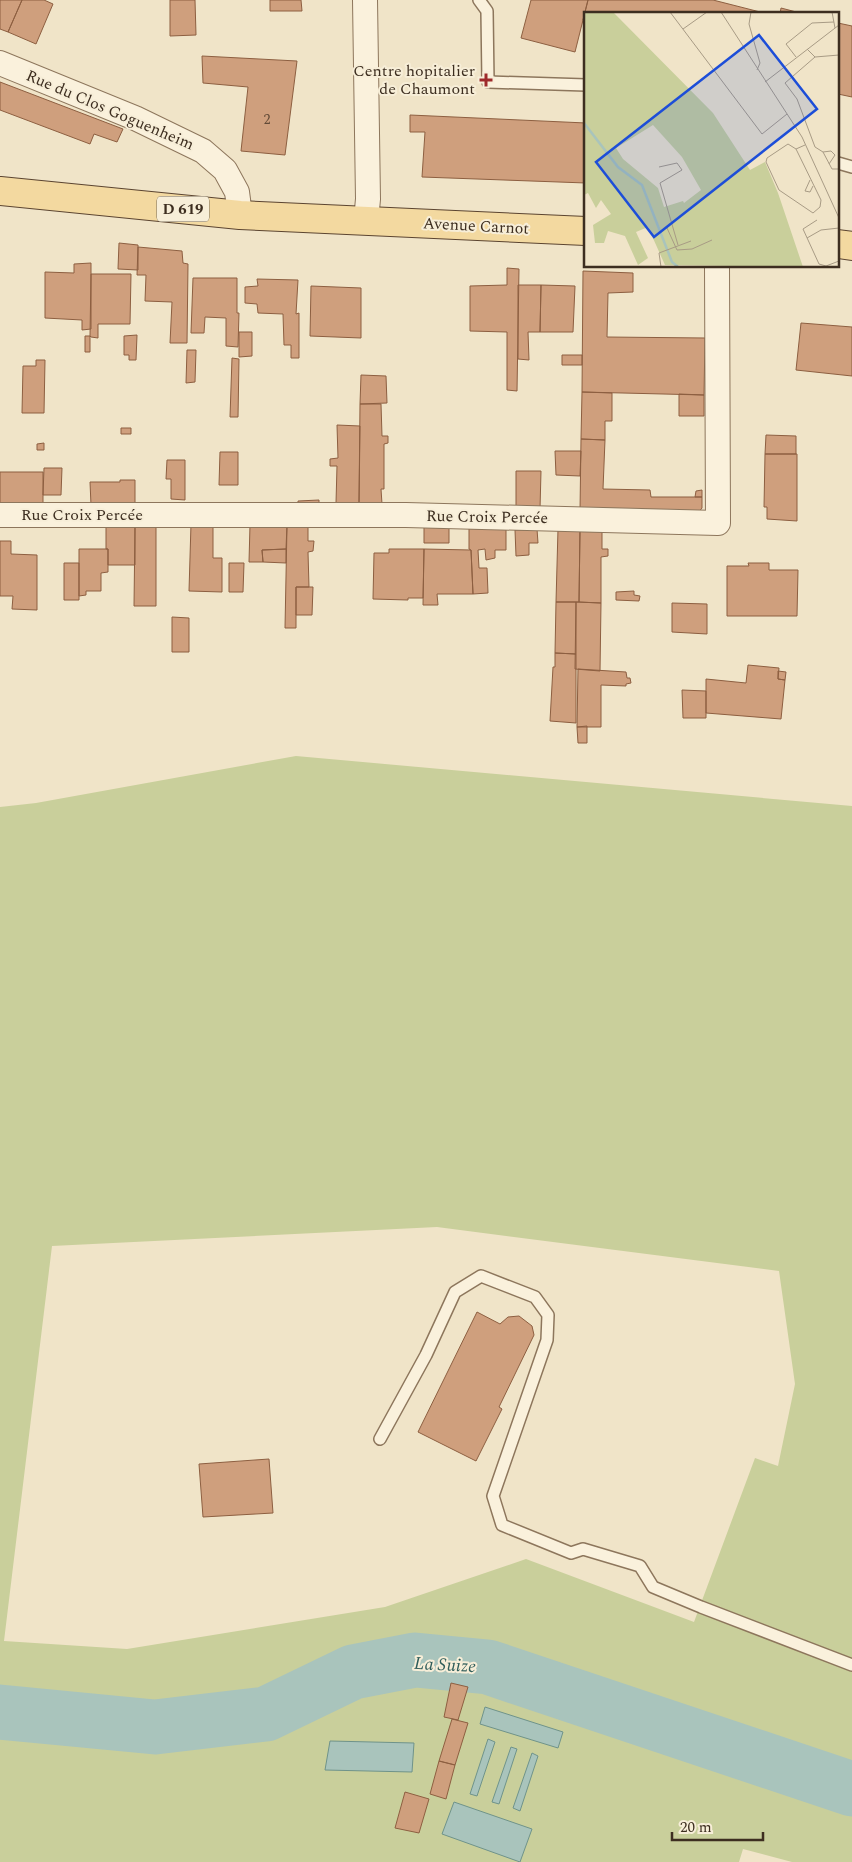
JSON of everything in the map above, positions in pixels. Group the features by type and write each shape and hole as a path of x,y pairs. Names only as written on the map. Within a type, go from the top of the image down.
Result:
{"main road":[{"name":"D 619","path":"0,191 240,215 366,220"},
{"name":"Avenue Carnot","path":"366,220 584,231"}],"street":[{"path":"365,0 368,199 366,220"},
{"name":"Rue du Clos Goguenheim","path":"0,63 134,118 203,150 225,170 238,192 240,215"},
{"name":"Rue Croix Percée","path":"0,515 406,515 718,523 717,268"}],"lane":[{"path":"479,0 487,11 488,82 584,84"},
{"path":"380,1439 426,1356 455,1292 481,1276 534,1296 548,1315 547,1340 493,1496 502,1525 571,1553 583,1549 640,1566 654,1586 701,1607 852,1665"}],"green space":[{"path":"296,756 852,806 852,1862 792,1862 743,1849 739,1862 0,1862 0,807 36,803","holes":["437,1227 779,1271 795,1384 778,1466 755,1458 694,1622 526,1559 385,1607 127,1649 4,1641 52,1246"]}],"water":[{"path":"485,1707 563,1732 558,1748 480,1724"},
{"path":"488,1739 495,1742 477,1796 470,1794"},
{"path":"330,1741 414,1743 412,1772 325,1770"},
{"path":"511,1747 517,1749 499,1804 492,1802"},
{"path":"532,1753 538,1756 520,1811 513,1808"},
{"path":"454,1802 532,1829 520,1862 442,1834"}],"building":[{"path":"0,0 22,0 8,32 0,29"},
{"path":"22,0 44,0 53,4 36,44 8,32"},
{"path":"170,0 195,0 196,35 170,36"},
{"path":"270,0 301,0 302,11 270,11"},
{"path":"531,0 588,0 575,52 521,38"},
{"path":"588,0 713,0 760,12 585,12"},
{"path":"781,8 796,12 780,12"},
{"path":"840,23 852,26 852,97 840,94"},
{"path":"202,56 297,61 285,155 241,151 248,87 203,83"},
{"path":"0,82 123,129 117,142 94,134 90,144 0,110"},
{"path":"410,115 584,123 584,183 422,177 425,132 410,132"},
{"path":"119,243 138,245 138,270 118,269"},
{"path":"138,247 182,251 183,263 188,264 187,343 170,343 172,302 145,301 146,275 137,275"},
{"path":"91,263 91,329 82,330 82,320 45,318 45,272 74,273 74,264"},
{"path":"507,268 519,269 517,391 507,390 507,332 470,331 470,286 507,285"},
{"path":"583,271 633,273 633,292 608,293 607,337 705,338 704,395 582,392"},
{"path":"91,274 131,274 130,324 98,324 98,338 90,336"},
{"path":"193,278 237,278 238,347 226,346 226,318 205,317 204,333 191,333"},
{"path":"257,279 298,280 296,314 299,313 299,358 291,358 291,345 284,345 283,314 258,313 257,304 245,303 245,287 258,286"},
{"path":"518,285 541,285 540,332 528,332 529,360 518,359"},
{"path":"541,285 575,286 573,332 540,332"},
{"path":"311,286 361,288 361,338 310,336"},
{"path":"801,323 852,327 852,376 796,370"},
{"path":"239,332 252,332 252,356 239,357"},
{"path":"137,335 136,360 129,360 129,355 124,355 124,336"},
{"path":"85,336 90,336 90,352 85,352"},
{"path":"187,350 196,350 195,382 186,383"},
{"path":"562,355 582,355 582,365 562,365"},
{"path":"232,358 239,359 238,417 230,417"},
{"path":"36,360 45,360 44,413 22,413 23,366 36,366"},
{"path":"361,375 386,376 387,403 360,404"},
{"path":"582,392 612,393 612,421 605,421 605,440 581,439"},
{"path":"679,394 704,395 704,416 679,416"},
{"path":"360,404 381,404 382,436 388,436 388,443 384,444 382,504 359,503"},
{"path":"337,425 360,426 359,503 336,503 337,466 330,466 330,459 338,458"},
{"path":"121,428 131,428 131,434 121,434"},
{"path":"766,435 796,436 796,454 765,454"},
{"path":"581,439 605,440 603,489 650,490 651,497 702,497 702,508 698,513 580,511"},
{"path":"44,443 44,450 37,450 37,444"},
{"path":"555,451 581,451 580,476 556,475"},
{"path":"220,452 238,452 238,485 219,485"},
{"path":"765,454 797,454 797,521 767,519 767,507 764,507"},
{"path":"167,460 185,460 185,500 171,499 171,479 166,479"},
{"path":"44,468 62,468 61,495 43,495"},
{"path":"516,471 541,471 540,509 516,510"},
{"path":"0,472 43,472 43,505 0,504"},
{"path":"120,480 135,480 135,505 91,505 90,482 120,482"},
{"path":"702,490 702,497 695,497 696,491"},
{"path":"319,500 319,508 298,508 298,501"},
{"path":"106,523 135,524 135,565 108,565"},
{"path":"135,524 156,524 156,606 134,606"},
{"path":"191,524 213,524 213,558 222,558 222,592 189,591"},
{"path":"250,525 287,525 286,549 262,550 263,562 249,562"},
{"path":"287,525 308,526 308,541 314,541 313,551 308,552 309,587 296,587 296,628 285,628"},
{"path":"424,527 449,528 449,543 424,543"},
{"path":"469,528 506,529 506,550 495,550 495,558 486,560 485,549 478,550 479,568 487,568 488,593 473,594"},
{"path":"537,529 538,543 529,543 529,555 516,556 515,530"},
{"path":"558,529 580,529 579,602 556,602"},
{"path":"580,529 602,530 602,549 608,549 608,556 601,557 601,603 579,602"},
{"path":"0,541 11,541 11,554 37,555 37,610 12,609 13,596 0,596"},
{"path":"79,549 108,549 108,572 101,573 101,591 86,591 86,595 79,596"},
{"path":"286,549 286,563 263,562 262,550"},
{"path":"389,549 424,549 423,598 408,598 408,600 373,599 374,553 389,553"},
{"path":"424,549 471,550 473,594 437,594 438,605 423,605"},
{"path":"64,563 79,563 79,600 64,600"},
{"path":"229,563 244,563 243,592 229,592"},
{"path":"748,563 769,563 769,570 798,570 797,616 727,616 727,566 749,566"},
{"path":"296,587 313,587 312,615 296,615"},
{"path":"634,591 634,595 640,596 639,601 616,600 616,592"},
{"path":"556,602 576,602 576,654 555,653"},
{"path":"576,602 601,603 600,671 575,669"},
{"path":"672,603 707,604 707,634 672,632"},
{"path":"172,617 189,618 189,652 172,652"},
{"path":"555,653 576,654 576,723 550,721"},
{"path":"748,665 779,668 778,679 785,680 781,719 706,713 706,679 746,683"},
{"path":"578,669 626,672 627,678 630,678 631,683 626,684 626,686 601,685 601,727 577,727"},
{"path":"778,671 786,672 785,680 778,679"},
{"path":"682,690 706,691 706,718 683,718"},
{"path":"587,726 587,743 578,743 577,727"},
{"path":"477,1312 500,1324 508,1317 519,1316 532,1326 534,1335 499,1407 502,1409 476,1461 418,1432"},
{"path":"269,1459 273,1513 203,1517 199,1464"},
{"path":"451,1683 468,1687 458,1720 444,1717"},
{"path":"452,1719 468,1723 455,1765 439,1761"},
{"path":"439,1761 455,1765 446,1799 430,1794"},
{"path":"405,1792 429,1799 419,1833 395,1828"}],"waterway":[{"name":"La Suize","path":"0,1712 155,1727 266,1714 353,1672 415,1660 488,1667 852,1789"}],"place":[{"name":"Centre hopitalier de Chaumont","path":"486,80"}]}
